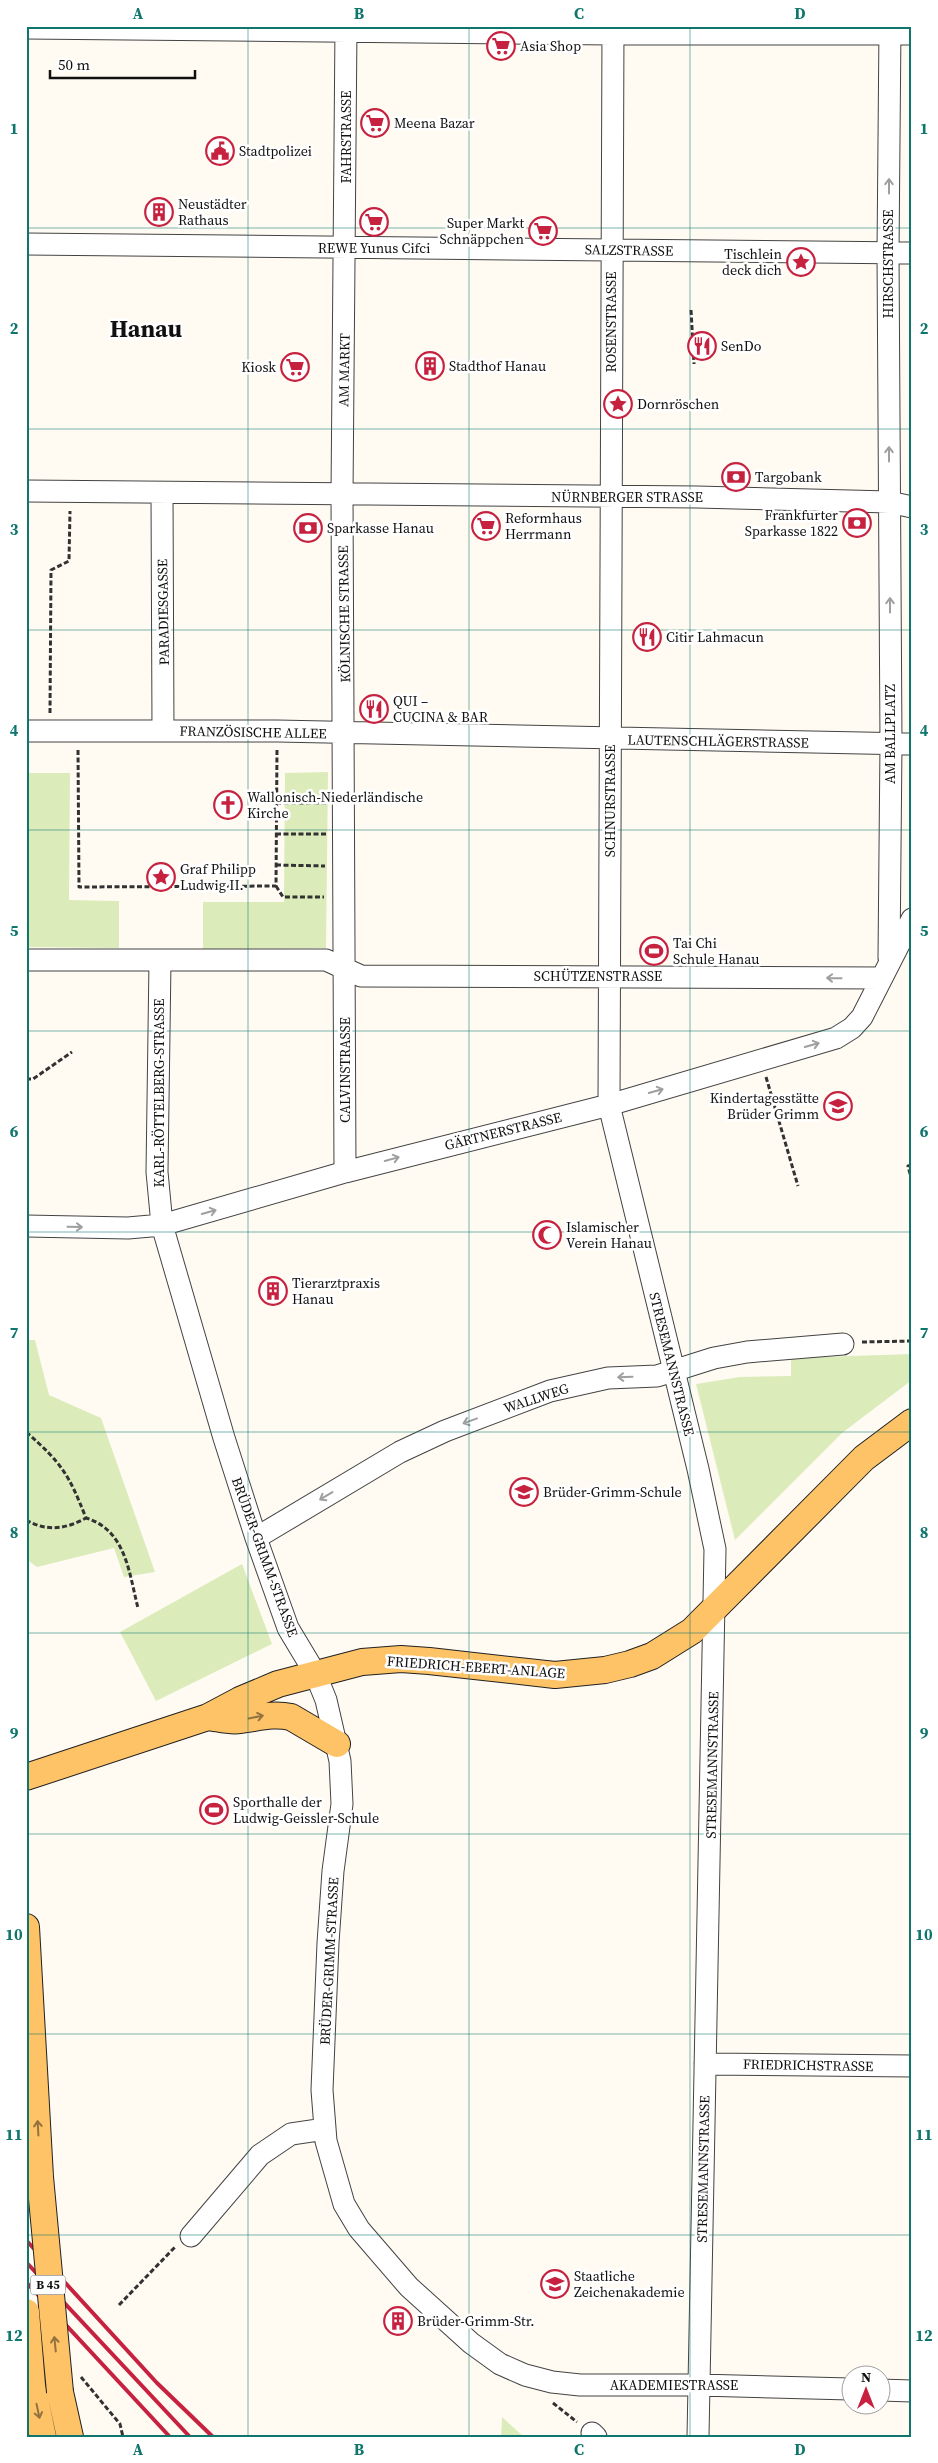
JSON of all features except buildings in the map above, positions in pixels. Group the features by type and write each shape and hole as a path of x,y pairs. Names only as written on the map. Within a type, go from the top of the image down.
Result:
{"main road":[{"name":"FRIEDRICH-EBERT-ANLAGE","path":"26,1777 208,1717 262,1690 315,1673 362,1662 401,1659 555,1675 605,1670 652,1656 692,1631 864,1458 912,1422"},
{"path":"208,1717 238,1721 272,1714 283,1715 291,1717 337,1744"},
{"path":"26,1764 64,1765"},
{"name":"B 45","path":"26,1927 40,2177 60,2392 70,2437"},
{"name":"B 45","path":"26,2312 32,2385 43,2437"}],"street":[{"path":"26,28 890,30 912,34"},
{"name":"FAHRSTRASSE","path":"346,29 346,247"},
{"name":"ROSENSTRASSE","path":"611,497 613,30"},
{"name":"HIRSCHSTRASSE","path":"889,502 888,252 890,30"},
{"path":"26,244 346,247"},
{"name":"SALZSTRASSE","path":"346,247 912,253"},
{"name":"AM MARKT","path":"342,495 346,247"},
{"path":"26,492 342,495"},
{"name":"PARADIESGASSE","path":"162,493 163,732"},
{"name":"NÜRNBERGER STRASSE","path":"342,495 697,496 889,502 912,507"},
{"name":"KÖLNISCHE STRASSE","path":"342,495 345,734"},
{"name":"SCHNURSTRASSE","path":"609,1104 611,497"},
{"name":"AM BALLPLATZ","path":"886,972 901,744 889,502"},
{"name":"FRANZÖSISCHE ALLEE","path":"26,732 277,731 345,734 344,969"},
{"name":"LAUTENSCHLÄGERSTRASSE","path":"345,734 901,744"},
{"name":"GÄRTNERSTRASSE","path":"26,1226 128,1228 162,1225 345,1172 609,1104 836,1038 852,1028 862,1017 912,919"},
{"path":"26,960 326,960 344,969"},
{"name":"KARL-RÖTTELBERG-STRASSE","path":"160,961 157,1172 162,1225"},
{"name":"SCHÜTZENSTRASSE","path":"344,969 361,976 610,976 886,972"},
{"name":"CALVINSTRASSE","path":"344,969 345,1172"},
{"name":"STRESEMANNSTRASSE","path":"609,1104 715,1549 698,2437"},
{"name":"BRÜDER-GRIMM-STRASSE","path":"162,1225 224,1438 256,1538 288,1628 315,1673 326,1700 337,1744 342,1804 328,1943 322,2090 325,2129 331,2159 344,2204 358,2230 409,2287 472,2343 500,2364"},
{"name":"WALLWEG","path":"256,1538 400,1452 445,1431 550,1391 608,1378 657,1376 714,1358 747,1352 844,1344"},
{"name":"FRIEDRICHSTRASSE","path":"705,2064 912,2066"},
{"path":"184,2242 260,2155 291,2134 325,2129"},
{"name":"AKADEMIESTRASSE","path":"500,2364 525,2375 552,2382 580,2385 700,2385 840,2389"},
{"path":"890,2390 912,2391"}],"path":[{"path":"691,310 694,364"},
{"path":"50,716 51,570 70,561 60,492"},
{"path":"277,731 276,886 283,897 344,897"},
{"path":"78,732 79,887 276,886"},
{"path":"276,803 345,803"},
{"path":"276,834 345,834"},
{"path":"276,865 345,866"},
{"path":"26,1079 33,1079 72,1052"},
{"path":"761,1060 798,1186"},
{"path":"912,1165 908,1166 912,1181"},
{"path":"844,1344 912,1342"},
{"path":"26,1432 62,1466 72,1483 86,1518"},
{"path":"26,1520 38,1526 51,1529 74,1525 86,1518 100,1522 114,1535 124,1554 138,1608"},
{"path":"119,2305 184,2242"},
{"path":"75,2370 120,2424 123,2437"}],"green space":[{"path":"328,772 326,948 203,949 203,902 284,902 285,773"},
{"path":"26,773 70,773 69,900 119,901 119,948 26,947"},
{"path":"26,1340 35,1340 49,1395 101,1418 155,1572 124,1577 114,1548 37,1567 26,1559"},
{"path":"912,1354 912,1380 842,1433 735,1540 696,1384 740,1377 791,1376 791,1358"},
{"path":"242,1564 272,1644 156,1701 120,1632"},
{"path":"502,2417 524,2437 501,2437"}],"railway":[{"path":"26,2240 157,2383 213,2437"},
{"path":"26,2262 190,2437"},
{"path":"26,2282 170,2437"}],"place":[{"name":"Asia Shop","path":"501,46"},
{"name":"Meena Bazar","path":"375,123"},
{"name":"Stadtpolizei","path":"220,151"},
{"name":"Neustädter Rathaus","path":"159,212"},
{"name":"REWE Yunus Cifci","path":"374,222"},
{"name":"Super Markt Schnäppchen","path":"543,231"},
{"name":"Tischlein deck dich","path":"801,262"},
{"name":"SenDo","path":"702,346"},
{"name":"Stadthof Hanau","path":"430,366"},
{"name":"Kiosk","path":"295,367"},
{"name":"Dornröschen","path":"618,404"},
{"name":"Targobank","path":"736,477"},
{"name":"Frankfurter Sparkasse 1822","path":"857,523"},
{"name":"Reformhaus Herrmann","path":"486,526"},
{"name":"Sparkasse Hanau","path":"308,528"},
{"name":"Citir Lahmacun","path":"647,637"},
{"name":"QUI – CUCINA & BAR","path":"374,709"},
{"name":"Wallonisch-Niederländische Kirche","path":"228,805"},
{"name":"Graf Philipp Ludwig II.","path":"161,877"},
{"name":"Tai Chi Schule Hanau","path":"654,951"},
{"name":"Kindertagesstätte Brüder Grimm","path":"838,1106"},
{"name":"Islamischer Verein Hanau","path":"547,1235"},
{"name":"Tierarztpraxis Hanau","path":"273,1291"},
{"name":"Brüder-Grimm-Schule","path":"524,1492"},
{"name":"Sporthalle der Ludwig-Geissler-Schule","path":"214,1810"},
{"name":"Staatliche Zeichenakademie","path":"555,2284"},
{"name":"Brüder-Grimm-Str.","path":"398,2321"}],"district":[{"name":"Hanau","path":"146,328"}]}
